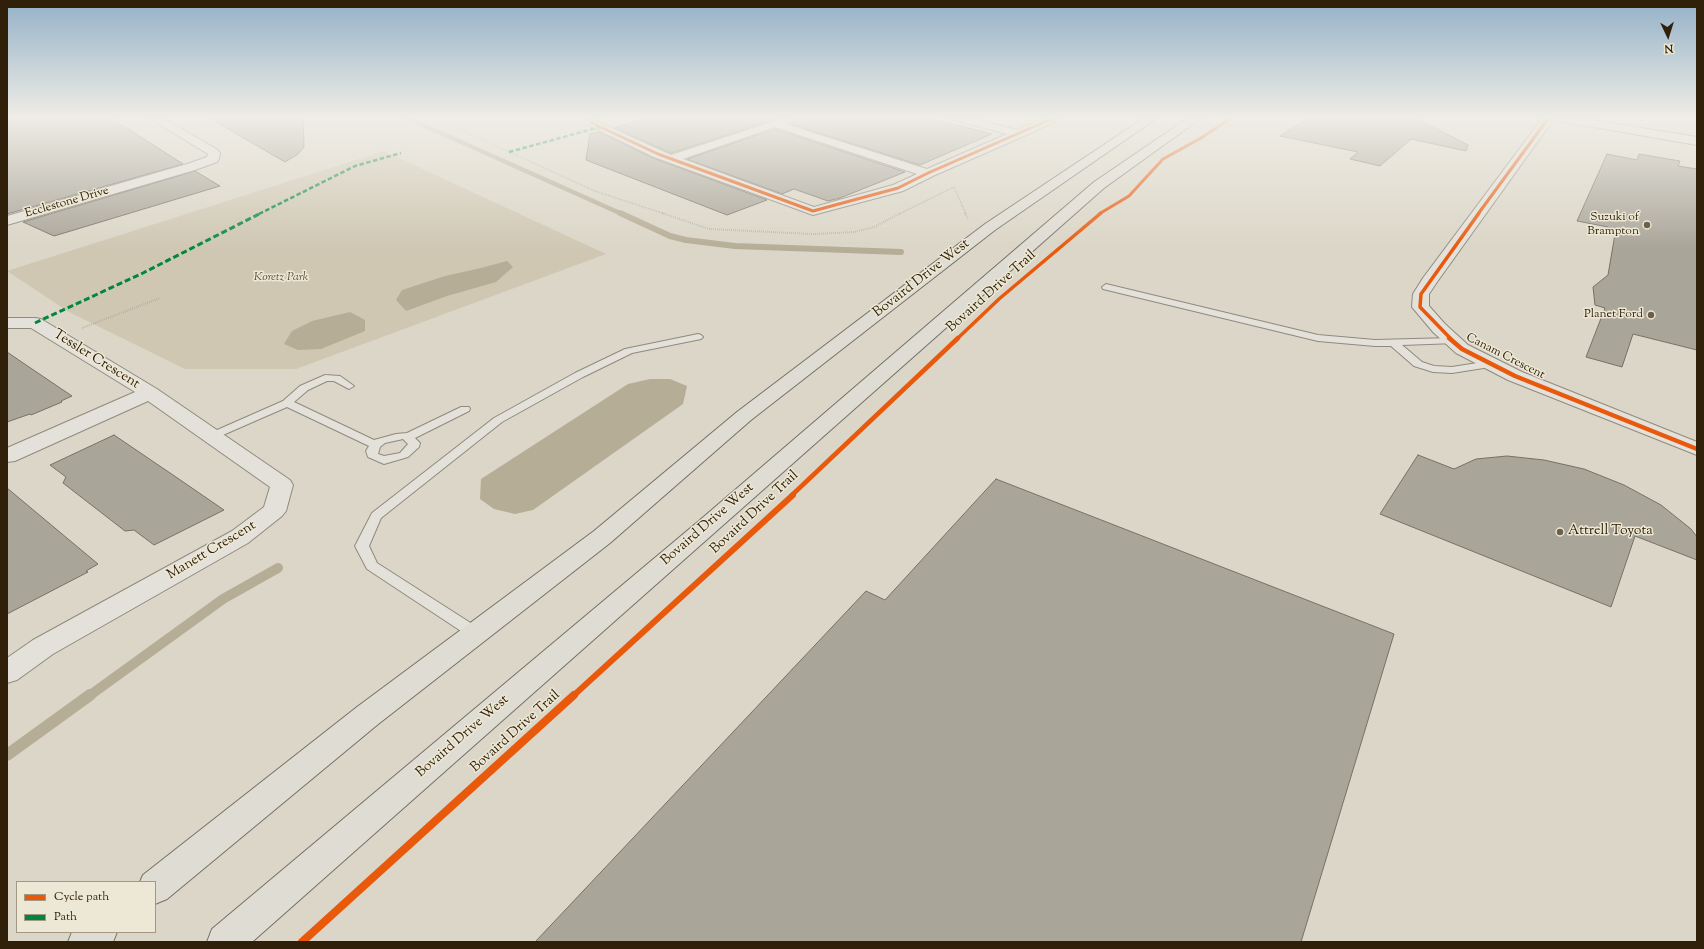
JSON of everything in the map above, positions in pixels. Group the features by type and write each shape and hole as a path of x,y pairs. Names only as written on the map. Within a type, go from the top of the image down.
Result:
{"main road":[{"name":"Bovaird Drive West","path":"156,886 367,716 602,537 744,416 990,227 1089,160"},
{"name":"Bovaird Drive West","path":"225,942 1099,185 1134,160"},
{"path":"86,942 98,933"}],"street":[{"name":"Ecclestone Drive","path":"7,220 191,167 209,160"},
{"path":"675,160 813,211 898,188 958,160"},
{"path":"889,160 928,173"},
{"name":"Canam Crescent","path":"1517,160 1429,281 1421,294 1420,307 1462,349 1490,364 1516,376 1697,449"},
{"name":"Tessler Crescent","path":"7,323 36,323 150,393"},
{"name":"Tessler Crescent","path":"7,456 150,393"},
{"name":"Manett Crescent","path":"7,672 43,647 240,537 274,511 282,485 150,393"}],"lane":[{"path":"1106,287 1318,338 1394,343 1453,341"},
{"path":"476,633 372,566 362,546 376,516 437,470 498,420 572,379 629,350 698,337"},
{"path":"1394,343 1418,364 1433,369 1452,370 1490,364"},
{"path":"212,436 287,403 304,388 325,378 336,378 349,386"},
{"path":"287,403 375,445"},
{"path":"408,438 465,410"},
{"path":"396,436 408,438 414,443 413,447 404,455 384,460 374,457 372,451 375,445 381,441 396,436"}],"path":[{"path":"527,160 595,191 709,229 813,234 854,232 874,227 954,187 969,222 990,227"},
{"path":"60,337 160,298"}],"green space":[{"name":"Koretz Park","path":"355,160 404,160 606,254 296,369 185,369 69,312 7,271"}],"shaded area":[{"path":"507,261 513,267 496,282 447,296 406,311 396,300 402,290 445,276"},
{"path":"350,312 365,320 365,331 321,349 298,350 284,344 292,331 312,321"},
{"path":"650,379 670,379 687,386 683,404 533,510 515,514 494,509 480,499 481,479 628,384"}],"building":[{"path":"7,160 177,160 183,164 7,214"},
{"path":"587,160 659,160 767,200 727,215"},
{"path":"690,160 870,160 905,172 840,198 828,201 794,189 782,194"},
{"path":"905,160 931,160 920,165"},
{"path":"1356,160 1387,160 1380,166"},
{"path":"1604,160 1676,160 1680,161 1678,166 1697,169 1697,350 1633,334 1622,367 1586,357 1605,308 1595,305 1593,287 1608,275 1615,234 1606,232 1608,227 1577,221"},
{"path":"195,171 220,186 54,236 23,222"},
{"path":"7,352 72,396 61,401 62,402 31,415 30,414 7,422"},
{"path":"114,435 224,510 154,545 134,530 125,531 63,483 66,477 50,465"},
{"name":"Attrell Toyota","path":"1418,455 1454,469 1476,459 1507,456 1544,460 1584,469 1624,485 1661,505 1691,529 1697,537 1697,560 1635,536 1611,607 1380,514"},
{"path":"996,479 1394,634 1301,942 535,942 866,591 885,600"},
{"path":"7,488 98,564 86,571 88,572 7,614"}],"waterway":[{"path":"502,160 622,214"},
{"path":"620,213 670,236 686,240 735,246 901,252"},
{"path":"89,696 223,599 278,568"},
{"path":"7,755 90,695"}],"marked path":[{"path":"35,323 143,273 355,166 372,160"}],"cycle path":[{"path":"675,160 813,211 898,188 957,160"},
{"name":"Bovaird Drive Trail","path":"302,942 779,508 999,299 1096,216 1129,196 1162,160"},
{"path":"1518,160 1429,281 1421,294 1420,307 1439,328 1462,349 1515,376 1697,449"}],"place":[{"name":"Suzuki of Brampton","path":"1647,225"},
{"name":"Planet Ford","path":"1651,315"},
{"name":"Attrell Toyota","path":"1560,532"}]}
